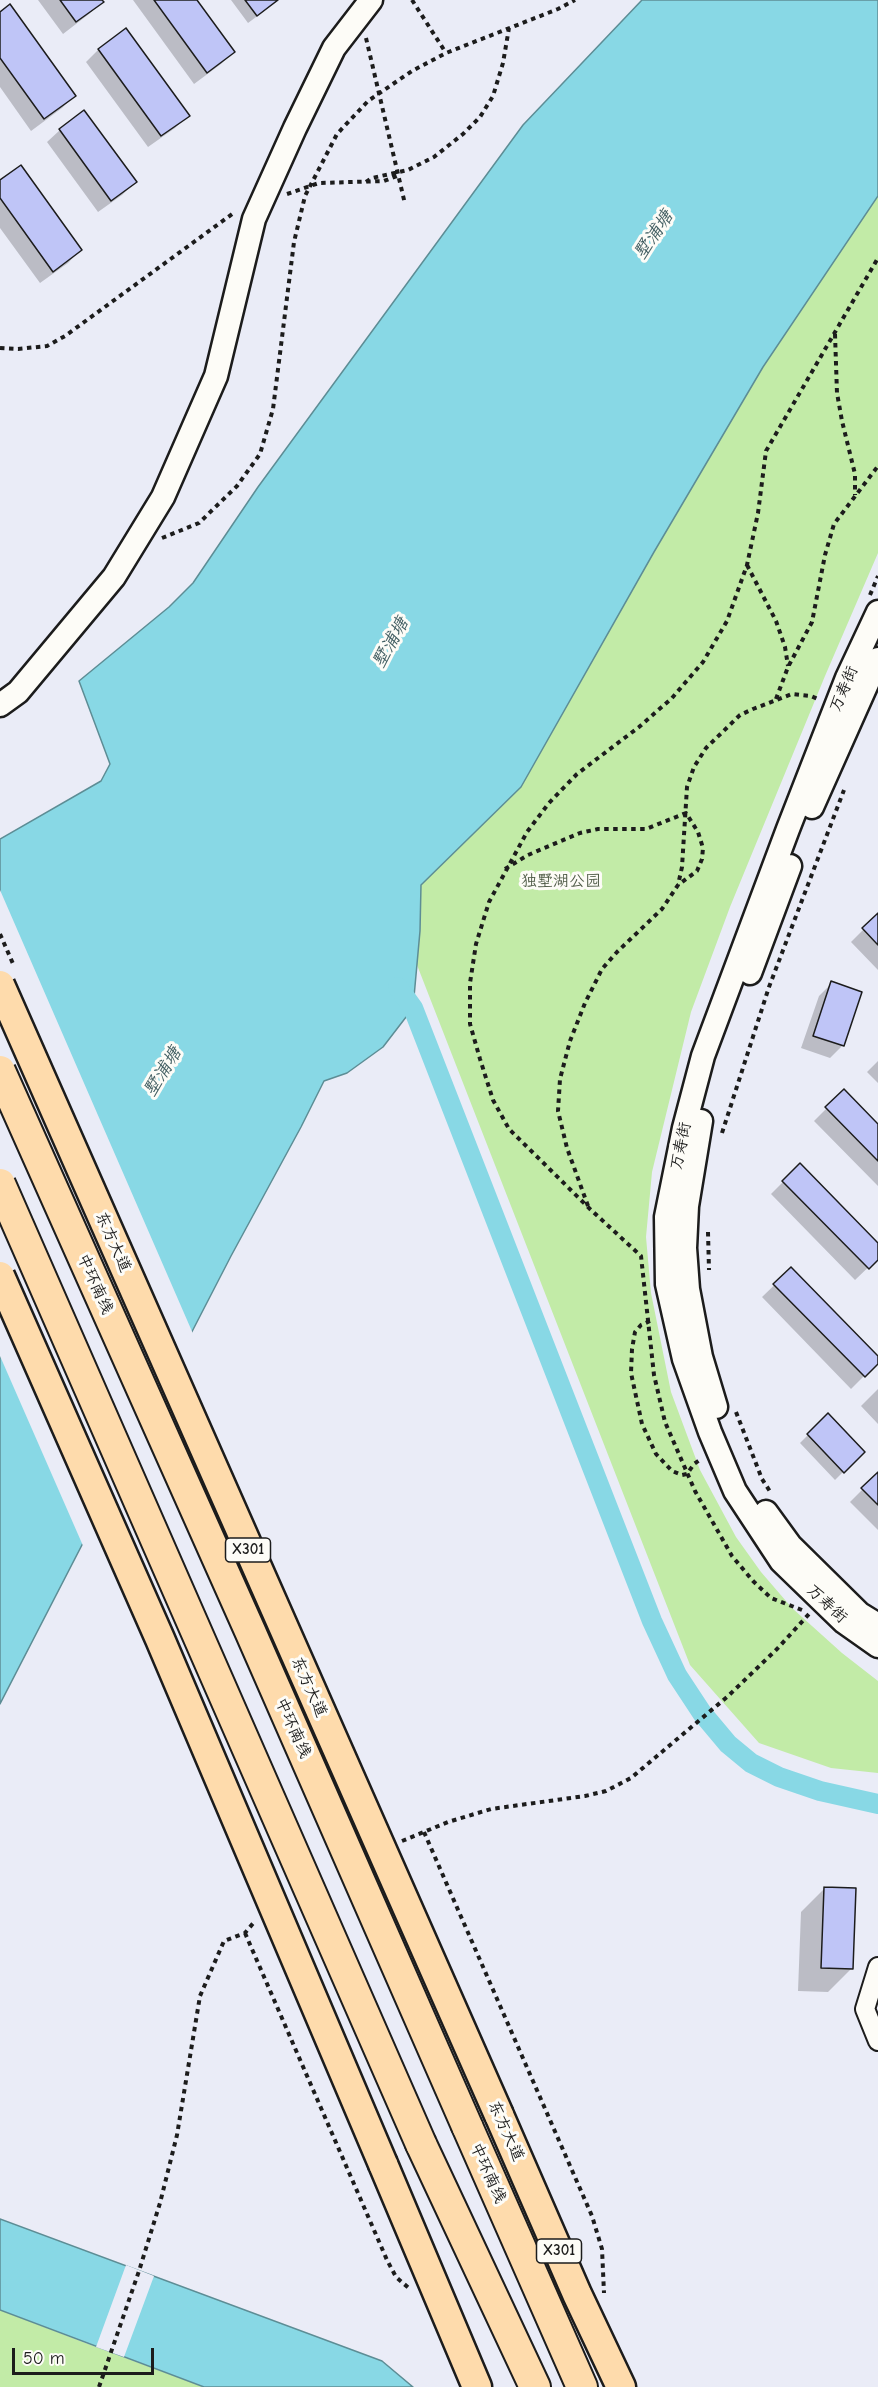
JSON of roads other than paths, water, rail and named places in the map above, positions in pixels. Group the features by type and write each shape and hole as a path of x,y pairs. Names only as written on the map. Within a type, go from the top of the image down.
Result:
{"highway":[{"name":"中环南线","path":"0,1071 255,1642 582,2387"},
{"path":"0,1184 421,2144 531,2381"}],"main road":[{"name":"东方大道","path":"0,985 621,2387"},
{"path":"0,1276 160,1639 477,2387"}],"street":[{"path":"0,705 18,692 114,577 163,497 216,376 254,219 334,48 372,0"},
{"name":"万寿街","path":"874,605 703,1056 684,1128 666,1217 667,1284 684,1359 710,1432 735,1491 781,1562 844,1622 878,1646"},
{"name":"万寿街","path":"878,658 807,818 719,1055 698,1132 687,1206 685,1248 688,1289 701,1357 722,1426 745,1482 790,1545 860,1614 878,1625"},
{"path":"878,1967 865,2009 878,2041"}],"water":[{"name":"墅浦塘","path":"642,0 878,0 878,196 763,367 654,552 521,787 421,885 420,931 413,1008 383,1047 347,1073 324,1081 0,1704 0,839 101,781 110,764 79,681 169,607 193,583 258,487 523,125"},
{"path":"0,2219 382,2361 413,2387 204,2387 0,2310"}],"waterway":[{"path":"398,987 413,1008 652,1621 677,1675 702,1713 728,1744 751,1763 779,1777 820,1791 878,1804"}],"park label":[{"name":"独墅湖公园","path":"561,881"}]}
